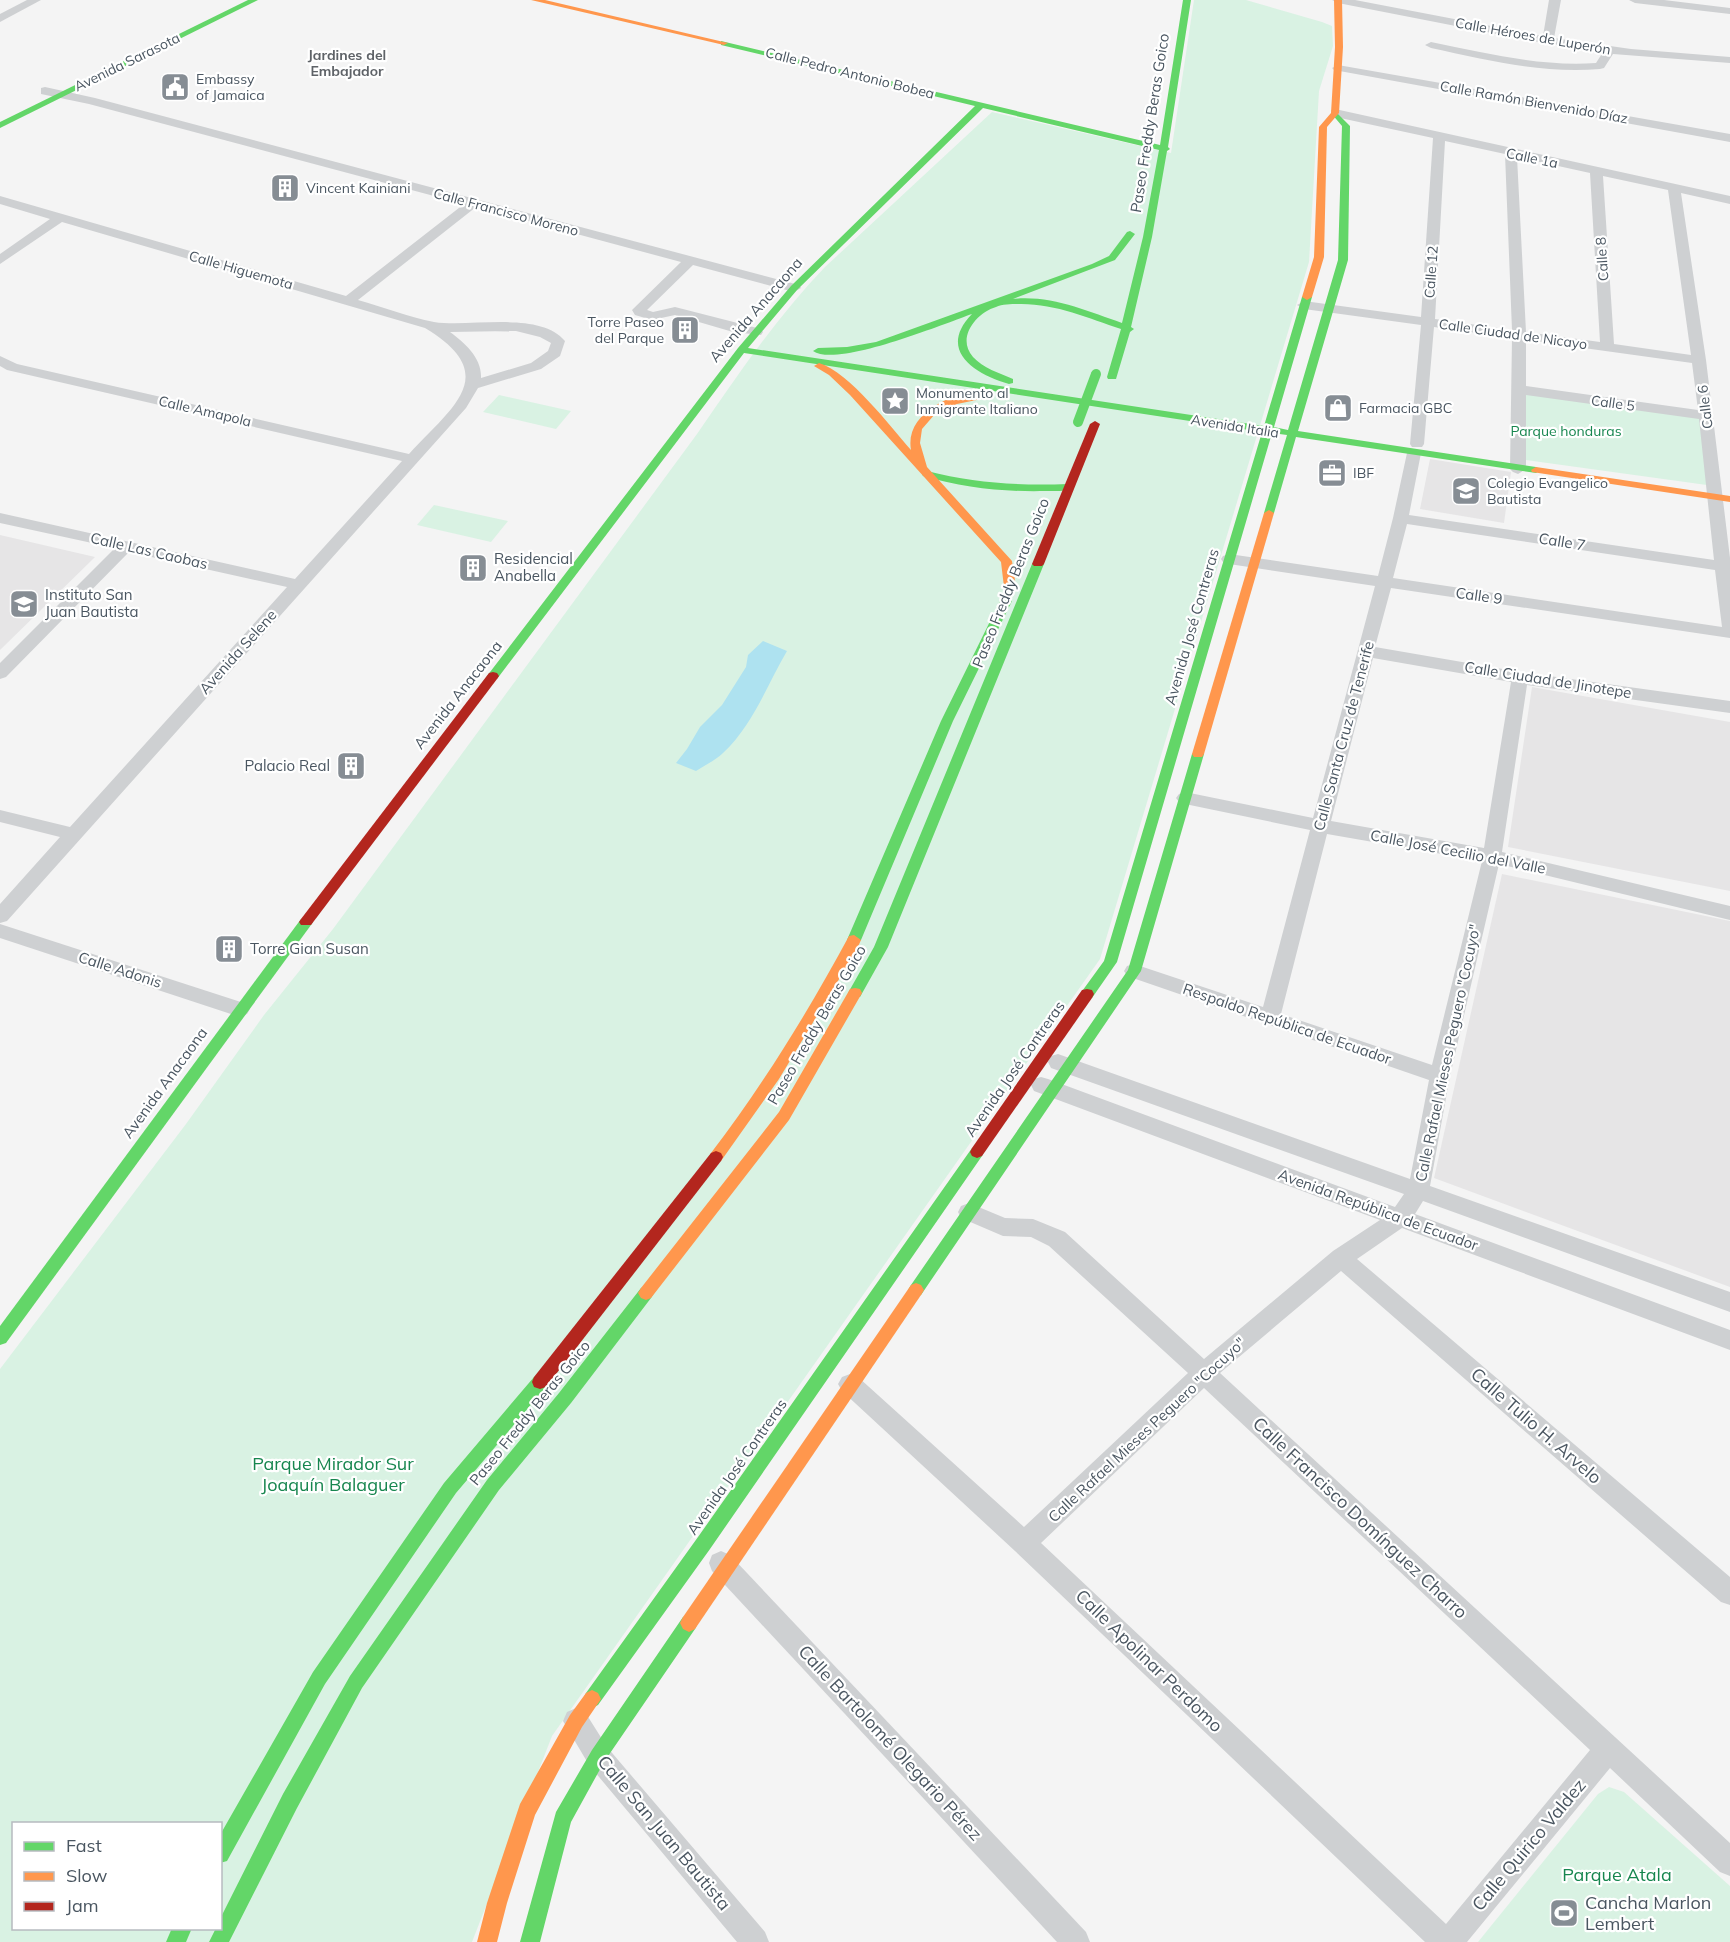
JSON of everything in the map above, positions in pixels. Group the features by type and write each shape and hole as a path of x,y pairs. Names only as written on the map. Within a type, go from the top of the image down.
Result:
{"main road":[{"name":"Avenida Sarasota","path":"0,112 230,0"},
{"name":"Avenida Sarasota","path":"0,125 254,0"},
{"name":"Calle Pedro Antonio Bobea","path":"535,0 760,51 1166,149"},
{"name":"Paseo Freddy Beras Goico","path":"219,1942 290,1801 356,1682 492,1485 572,1389 784,1116 881,947 1095,424 1129,329 1166,149 1178,16 1173,0"},
{"name":"Paseo Freddy Beras Goico","path":"1164,58 1178,16 1187,0"},
{"name":"Avenida José Contreras","path":"487,1942 496,1903 527,1811 576,1721 704,1544 1110,962 1319,258 1323,128 1335,113 1338,68 1338,0"},
{"name":"Avenida Anacaona","path":"0,1338 240,1009 748,341 794,288 981,105"},
{"name":"Avenida José Contreras","path":"531,1942 563,1819 598,1756 1134,971 1327,308 1343,260 1346,126 1335,113"},
{"name":"Paseo Freddy Beras Goico","path":"988,305 1076,274 1112,258 1131,228 1123,268"},
{"path":"806,356 861,349 988,305 1043,302 1075,310 1129,329"},
{"path":"988,305 961,332 960,344 966,355 977,366 1010,387"},
{"name":"Avenida Italia","path":"748,341 806,356 1722,493"},
{"path":"806,356 842,381 1005,561 1010,587"},
{"path":"1076,428 1097,369"},
{"path":"923,472 914,439 919,427 927,418 947,404 963,398 1010,387"},
{"path":"923,472 957,485 992,490 1068,488"},
{"name":"Paseo Freddy Beras Goico","path":"222,1850 319,1678 450,1488 523,1403 744,1121 796,1041 844,963 947,721 1019,565"}],"street":[{"path":"0,19 35,0"},
{"name":"Calle Héroes de Luperón","path":"1338,0 1610,50 1689,59 1730,60"},
{"path":"1548,39 1556,0"},
{"path":"1635,0 1730,11"},
{"path":"1431,45 1527,64 1550,66 1600,66 1610,50"},
{"name":"Calle Ramón Bienvenido Díaz","path":"1338,68 1730,138"},
{"name":"Calle Francisco Moreno","path":"45,91 794,288"},
{"name":"Calle 1a","path":"1335,113 1730,200"},
{"name":"Calle 12","path":"1416,448 1428,322 1439,137"},
{"path":"1511,153 1519,335 1518,464"},
{"name":"Calle 8","path":"1596,171 1607,347"},
{"name":"Calle 6","path":"1674,188 1706,416 1722,493 1723,566 1730,626"},
{"name":"Calle Higuemota","path":"0,200 430,325 448,335 461,348 475,371 473,385"},
{"path":"348,301 472,204"},
{"path":"0,260 59,218"},
{"path":"690,261 639,309 640,312 652,316 675,311 733,328 748,341"},
{"name":"Calle Ciudad de Nicayo","path":"1304,305 1699,360"},
{"path":"430,325 465,328 521,327 547,332 558,341 555,353 536,366 473,385"},
{"path":"0,377 6,363"},
{"name":"Calle Amapola","path":"6,363 412,459"},
{"name":"Avenida Selene","path":"0,916 461,405 473,385"},
{"name":"Calle 5","path":"1520,390 1706,416"},
{"name":"Calle Santa Cruz de Tenerife","path":"1270,1018 1401,518 1416,448"},
{"name":"Calle Las Caobas","path":"0,518 299,585"},
{"name":"Calle 7","path":"1401,518 1723,566"},
{"path":"0,673 126,546"},
{"name":"Calle 9","path":"1229,559 1730,633"},
{"name":"Calle Ciudad de Jinotepe","path":"1366,651 1520,678 1730,707"},
{"name":"Calle Rafael Mieses Peguero \"Cocuyo\"","path":"1024,1543 1204,1373 1341,1258 1400,1218 1418,1191 1440,1076 1492,856 1520,678"},
{"name":"Calle José Cecilio del Valle","path":"1185,798 1320,826 1492,856 1730,913"},
{"path":"0,816 74,834"},
{"name":"Calle Adonis","path":"0,931 240,1009"},
{"name":"Respaldo República de Ecuador","path":"1134,971 1440,1076"},
{"name":"Avenida República de Ecuador","path":"1044,1056 1730,1302"},
{"name":"Avenida República de Ecuador","path":"1027,1080 1730,1340"},
{"name":"Calle Francisco Domínguez Charro","path":"969,1212 1003,1227 1033,1228 1057,1239 1730,1862"},
{"name":"Calle Tulio H. Arvelo","path":"1341,1258 1730,1593"},
{"name":"Calle Apolinar Perdomo","path":"850,1384 1024,1543 1447,1942"},
{"name":"Calle Bartolomé Olegario Pérez","path":"704,1544 1076,1942"},
{"name":"Calle San Juan Bautista","path":"576,1721 598,1756 755,1942"},
{"name":"Calle Quirico Valdez","path":"1447,1942 1608,1749"}],"shaded area":[{"name":"Colegio Evangelico Bautista","path":"1430,459 1511,472 1504,523 1420,509"},
{"name":"Instituto San Juan Bautista","path":"0,535 95,557 0,650"},
{"path":"1532,687 1730,722 1730,891 1508,847"},
{"path":"1502,874 1730,921 1730,1287 1434,1178"}],"green space":[{"name":"Parque Mirador Sur Joaquín Balaguer","path":"1194,0 1246,0 1332,26 1333,46 1319,91 1309,262 1100,959 552,1736 472,1942 0,1942 0,1369 186,1124 264,1015 333,929 790,306 825,267 992,112 1171,153"},
{"name":"Parque honduras","path":"1520,390 1706,416 1714,486 1518,459"},
{"path":"499,395 571,411 556,429 483,412"},
{"path":"434,505 508,521 491,542 417,525"},
{"name":"Parque Atala","path":"1609,1787 1624,1792 1730,1886 1730,1942 1478,1942 1598,1794"}],"water":[{"path":"763,641 787,651 743,730 720,756 696,771 676,763 700,727 722,705 746,667 748,655"}],"traffic: fast":[{"path":"0,125 254,0"},
{"path":"1112,377 1147,237 1187,0"},
{"path":"724,43 1166,149"},
{"path":"493,676 741,350 794,288 981,105"},
{"path":"1269,513 1343,260 1346,126 1335,113"},
{"path":"818,351 847,350 878,344 1095,266 1112,258 1130,234"},
{"path":"1087,994 1110,962 1307,297"},
{"path":"1009,381 975,364 962,348 962,334 969,321 990,305 1018,301 1047,303 1129,329"},
{"path":"741,350 1536,470"},
{"path":"1078,422 1096,374"},
{"path":"927,474 962,483 997,487 1068,487"},
{"path":"855,993 881,947 1038,564"},
{"path":"854,940 947,721 1006,601"},
{"path":"916,1290 1134,971 1198,754"},
{"path":"0,1338 306,922"},
{"path":"592,1699 977,1152"},
{"path":"219,1942 290,1801 356,1682 493,1485 565,1398 646,1293"},
{"path":"222,1850 319,1678 450,1488 540,1382"},
{"path":"530,1942 563,1819 598,1756 689,1623"},
{"path":"176,1942 182,1930"}],"traffic: slow":[{"path":"535,0 724,43"},
{"path":"1307,297 1319,257 1323,127 1335,113 1339,47 1338,0"},
{"path":"819,366 832,373 854,393 1006,561 1010,587"},
{"path":"922,468 915,440 917,429 923,419 942,406 987,395"},
{"path":"1536,470 1730,499"},
{"path":"1198,754 1269,513"},
{"path":"716,1157 752,1109 785,1058 838,972 854,940"},
{"path":"646,1293 784,1116 855,993"},
{"path":"689,1623 916,1290"},
{"path":"487,1942 497,1903 527,1811 576,1721 592,1699"}],"traffic: jam":[{"path":"1038,564 1095,424"},
{"path":"306,922 493,676"},
{"path":"977,1152 1087,994"},
{"path":"540,1382 716,1157"}],"place":[{"name":"Embassy of Jamaica","path":"175,87"},
{"name":"Vincent Kainiani","path":"285,188"},
{"name":"Torre Paseo del Parque","path":"685,330"},
{"name":"Monumento al Inmigrante Italiano","path":"895,401"},
{"name":"Farmacia GBC","path":"1338,408"},
{"name":"IBF","path":"1332,473"},
{"name":"Colegio Evangelico Bautista","path":"1466,491"},
{"name":"Residencial Anabella","path":"473,568"},
{"name":"Instituto San Juan Bautista","path":"24,604"},
{"name":"Palacio Real","path":"351,766"},
{"name":"Torre Gian Susan","path":"229,949"},
{"name":"Cancha Marlon Lembert","path":"1564,1913"}],"district":[{"name":"Jardines del Embajador","path":"347,64"}]}
